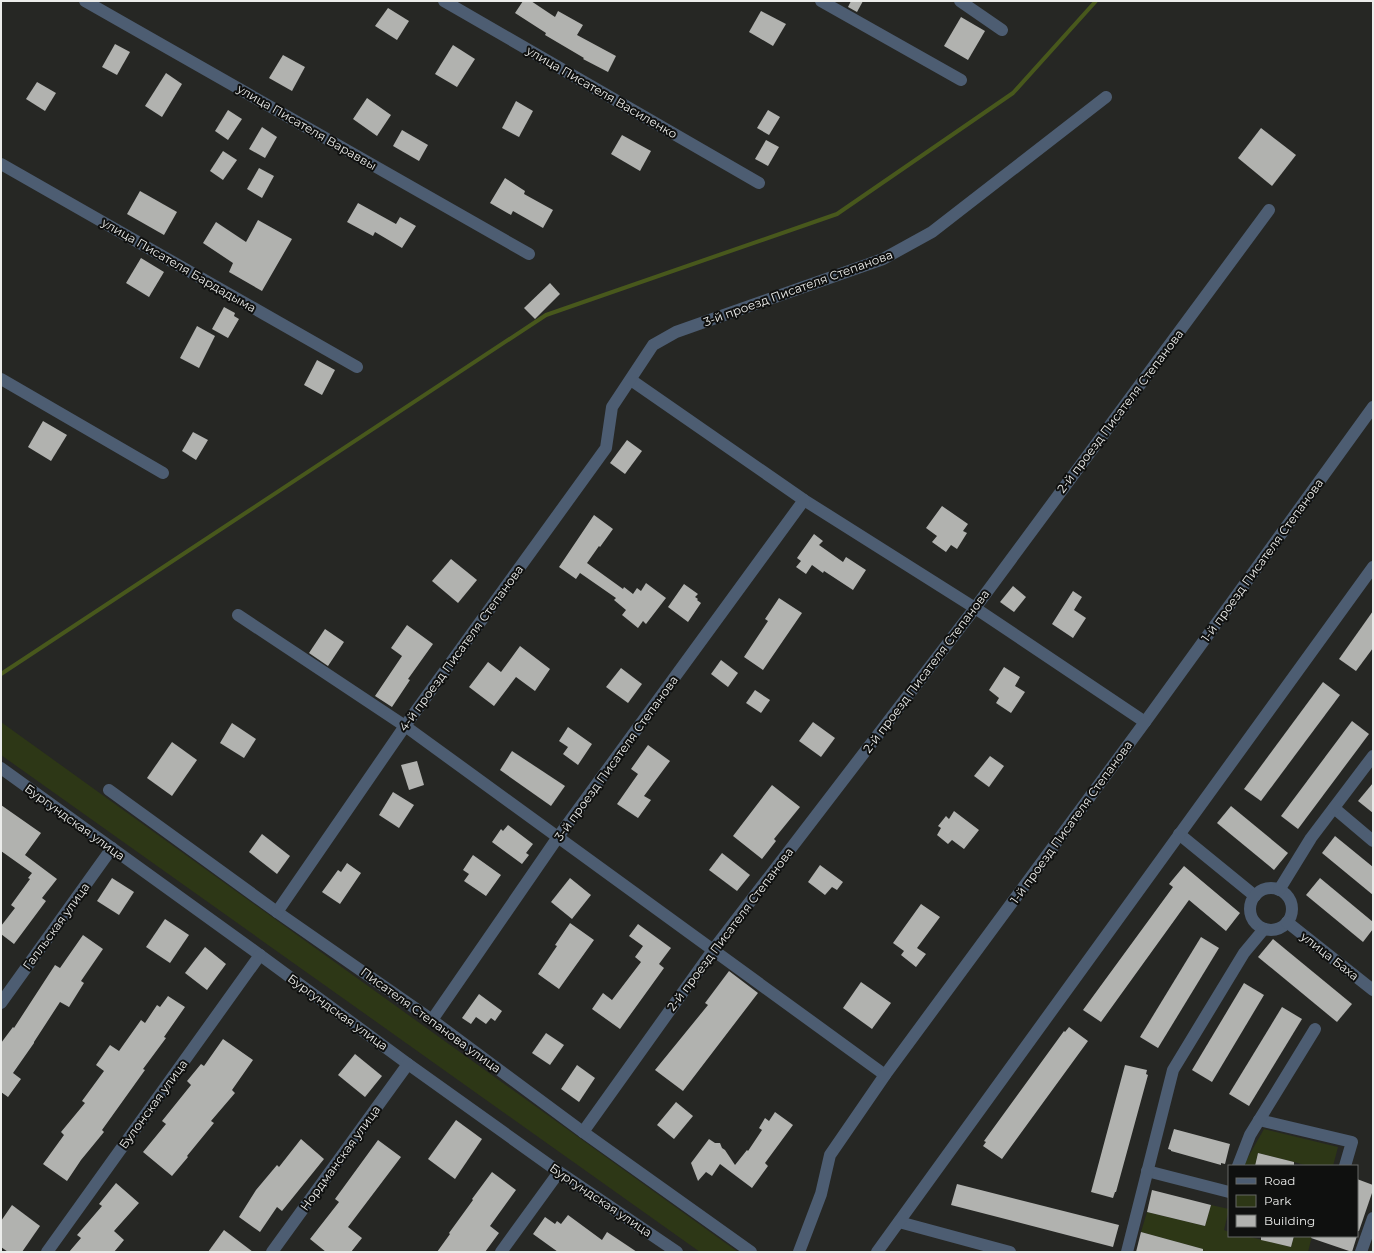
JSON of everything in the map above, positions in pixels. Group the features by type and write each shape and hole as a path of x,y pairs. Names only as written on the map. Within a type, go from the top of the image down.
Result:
{"street":[{"name":"улица Писателя Вараввы","path":"85,1 529,254"},
{"name":"улица Писателя Василенко","path":"444,1 759,183"},
{"path":"821,1 961,80"},
{"path":"960,1 1002,30"},
{"name":"3-й проезд Писателя Степанова","path":"631,380 653,346 676,332 884,259 932,232 1106,98"},
{"name":"улица Писателя Бардадыма","path":"1,164 357,367"},
{"name":"2-й проезд Писателя Степанова","path":"583,1132 713,950 975,608 1269,210"},
{"path":"1,379 163,473"},
{"path":"631,380 804,500 975,608 1145,722"},
{"name":"4-й проезд Писателя Степанова","path":"277,912 404,726 606,448 612,407 631,380"},
{"name":"1-й проезд Писателя Степанова","path":"799,1252 821,1194 830,1155 885,1075 1145,722 1373,407"},
{"name":"3-й проезд Писателя Степанова","path":"432,1020 558,837 804,500"},
{"path":"877,1252 1373,567"},
{"path":"238,615 404,726 885,1075"},
{"path":"1279,890 1311,838 1373,756"},
{"name":"Бургундская улица","path":"1,768 408,1064 559,1172 677,1252"},
{"name":"Писателя Степанова улица","path":"109,790 277,912 432,1020 583,1132 751,1252"},
{"path":"1334,808 1373,841"},
{"path":"1179,834 1255,896"},
{"name":"Галльская улица","path":"1,1003 112,848"},
{"path":"1272,888 1279,890 1289,898 1291,904 1290,917 1282,927 1270,930 1264,929 1254,920 1250,908 1255,896 1266,889 1272,888"},
{"name":"улица Баха","path":"1287,922 1373,990"},
{"path":"1127,1252 1173,1070 1244,953 1264,929"},
{"name":"Булонская улица","path":"47,1252 260,955"},
{"path":"1238,1165 1250,1135 1314,1029"},
{"name":"Нордманская улица","path":"272,1252 408,1064"},
{"path":"1259,1120 1352,1142 1345,1165"},
{"path":"1147,1171 1228,1190"},
{"path":"501,1252 559,1172"},
{"path":"1361,1252 1373,1218"},
{"path":"899,1222 1010,1252"}],"green space":[{"path":"1,722 738,1252 700,1252 1,755"},
{"path":"1264,1129 1338,1147 1333,1165 1305,1165 1258,1153 1255,1165 1244,1165"},
{"path":"1211,1205 1228,1209 1224,1230 1228,1232 1228,1237 1250,1237 1291,1247 1294,1237 1312,1237 1308,1252 1198,1252 1199,1248 1141,1232 1147,1212 1205,1226"}],"building":[{"path":"523,1 531,1 555,17 558,11 583,25 577,35 616,56 608,72 583,59 584,58 545,35 546,33 515,13"},
{"path":"851,1 863,1 857,12 848,7"},
{"path":"388,8 409,21 397,40 375,26"},
{"path":"761,11 786,24 773,46 749,32"},
{"path":"961,17 985,31 968,60 944,46"},
{"path":"115,44 130,52 117,75 102,67"},
{"path":"453,45 475,59 457,87 435,74"},
{"path":"283,55 305,67 292,91 269,78"},
{"path":"166,73 182,84 162,117 145,106"},
{"path":"37,82 56,93 45,111 26,99"},
{"path":"367,98 391,115 377,136 353,119"},
{"path":"516,101 533,111 519,137 502,128"},
{"path":"228,110 242,119 228,140 215,131"},
{"path":"768,110 780,117 769,135 757,128"},
{"path":"262,127 277,137 265,158 249,149"},
{"path":"1261,128 1296,155 1272,186 1238,158"},
{"path":"402,130 428,145 419,161 393,146"},
{"path":"622,135 651,151 640,171 611,154"},
{"path":"766,140 779,147 768,166 755,159"},
{"path":"223,151 237,160 223,180 210,171"},
{"path":"259,168 274,176 262,198 247,189"},
{"path":"505,178 525,191 524,194 553,210 543,228 513,211 511,215 490,203"},
{"path":"140,191 177,212 164,235 127,214"},
{"path":"358,203 396,224 400,217 416,226 402,248 375,232 373,236 347,222"},
{"path":"258,220 292,239 262,291 229,272 233,263 203,243 216,222 246,242"},
{"path":"141,258 164,272 149,297 126,283"},
{"path":"550,283 560,294 535,319 524,308"},
{"path":"224,307 235,313 234,316 239,319 228,338 212,329"},
{"path":"197,326 215,336 199,368 180,358"},
{"path":"317,360 335,370 322,395 304,385"},
{"path":"43,421 67,435 51,461 28,447"},
{"path":"193,432 208,440 196,460 182,451"},
{"path":"627,440 642,451 625,474 610,463"},
{"path":"942,506 968,524 963,531 967,533 957,549 951,545 946,552 932,542 937,536 926,528"},
{"path":"594,515 613,529 587,563 623,589 624,587 633,594 637,588 641,591 646,583 666,598 646,624 643,621 638,628 622,615 626,610 614,600 616,598 580,573 576,579 559,567"},
{"path":"814,534 823,541 819,545 843,562 846,557 866,570 853,590 812,565 806,574 796,567 801,561 797,558"},
{"path":"451,559 477,580 458,603 432,581"},
{"path":"684,584 698,594 695,597 701,603 688,622 668,607"},
{"path":"1013,586 1026,597 1014,612 1000,602"},
{"path":"1073,591 1082,597 1074,610 1086,618 1073,638 1052,624"},
{"path":"779,598 802,613 763,670 744,657 768,621 765,619"},
{"path":"1373,611 1373,648 1356,671 1339,659"},
{"path":"407,625 433,644 408,679 410,680 392,707 375,696 402,656 391,648"},
{"path":"325,629 344,642 328,666 309,653"},
{"path":"520,646 550,669 535,691 516,677 494,706 469,687 488,662 501,672"},
{"path":"721,660 738,673 728,687 711,674"},
{"path":"1004,667 1020,677 1015,686 1025,692 1011,713 996,703 999,698 989,690"},
{"path":"621,668 642,684 628,703 606,687"},
{"path":"1323,682 1340,695 1261,801 1244,789"},
{"path":"755,690 770,700 761,713 746,703"},
{"path":"1352,721 1369,734 1298,829 1281,816"},
{"path":"813,722 835,738 821,757 799,741"},
{"path":"232,723 256,739 244,758 220,743"},
{"path":"568,727 592,744 578,765 563,754 568,747 559,741"},
{"path":"172,742 197,760 172,796 147,778"},
{"path":"648,745 670,761 644,796 651,800 638,818 617,804 638,774 631,769"},
{"path":"512,751 565,786 551,806 500,770"},
{"path":"990,756 1004,766 989,787 974,776"},
{"path":"417,761 424,785 409,790 401,765"},
{"path":"1373,783 1373,813 1358,801"},
{"path":"772,785 800,807 774,839 776,841 762,859 733,836"},
{"path":"393,792 414,805 399,828 379,815"},
{"path":"1,805 41,833 25,855 57,879 42,898 46,901 14,944 1,934 1,926 15,908 11,905 30,879 28,878 32,873 1,851"},
{"path":"1231,806 1288,853 1274,870 1217,823"},
{"path":"954,811 979,830 964,849 952,840 948,844 937,835 941,828 938,826 946,816 949,819"},
{"path":"508,825 533,844 526,853 529,855 522,864 492,842 501,829 503,831"},
{"path":"262,834 290,856 277,874 249,852"},
{"path":"1335,836 1373,867 1373,895 1322,853"},
{"path":"722,853 750,875 737,891 709,870"},
{"path":"473,855 501,875 486,896 464,881 469,874 463,870"},
{"path":"347,863 361,873 340,904 322,892 338,870 341,872"},
{"path":"820,865 843,882 837,890 832,887 825,895 808,882"},
{"path":"1184,866 1240,913 1226,931 1189,900 1101,1022 1083,1010 1173,887 1169,884"},
{"path":"112,878 134,892 119,915 97,901"},
{"path":"570,878 591,895 572,919 551,902"},
{"path":"1320,878 1373,922 1373,929 1363,942 1306,895"},
{"path":"921,904 940,917 917,948 926,954 916,967 901,955 904,951 893,943"},
{"path":"165,919 189,935 170,963 146,947"},
{"path":"570,923 594,940 559,989 538,974 557,946 555,945"},
{"path":"638,924 671,948 659,964 664,968 620,1029 592,1009 603,993 612,1000 641,962 635,957 643,946 629,936"},
{"path":"83,935 103,949 81,981 84,983 69,1007 60,1002 13,1073 21,1079 8,1097 1,1092 1,1043 13,1027 14,1028 55,965 60,968"},
{"path":"1201,937 1219,948 1158,1048 1140,1037"},
{"path":"1273,939 1352,1004 1337,1022 1258,957"},
{"path":"205,947 226,964 207,990 185,973"},
{"path":"729,971 758,993 683,1091 655,1070 708,1005 705,1003"},
{"path":"861,982 891,1003 872,1029 843,1008"},
{"path":"1244,983 1264,995 1212,1082 1192,1070"},
{"path":"479,994 502,1011 495,1021 491,1018 486,1024 476,1017 471,1024 462,1018"},
{"path":"168,996 185,1007 164,1037 166,1038 143,1069 145,1070 102,1130 104,1132 81,1160 67,1181 43,1164 64,1135 61,1132 85,1103 82,1101 104,1071 96,1065 110,1045 119,1051 141,1020 145,1023 157,1005 160,1007"},
{"path":"1282,1007 1302,1019 1249,1106 1229,1094"},
{"path":"1069,1027 1088,1041 1002,1159 983,1146 986,1142 984,1141 1064,1031 1065,1032"},
{"path":"546,1033 564,1045 550,1065 532,1053"},
{"path":"223,1039 253,1060 232,1090 235,1093 211,1121 214,1123 172,1176 143,1152 166,1124 162,1121 191,1085 187,1081 201,1064 204,1066"},
{"path":"355,1054 382,1076 365,1097 338,1075"},
{"path":"577,1065 595,1078 579,1102 561,1089"},
{"path":"1125,1065 1147,1070 1146,1074 1148,1075 1116,1192 1113,1198 1091,1192"},
{"path":"676,1102 693,1116 674,1139 657,1125"},
{"path":"775,1112 793,1125 765,1163 768,1166 752,1188 720,1164 712,1176 706,1172 698,1181 691,1163 709,1139 715,1143 720,1143 735,1165 747,1150 748,1151 762,1130 759,1128 765,1118 769,1121"},
{"path":"456,1120 482,1139 455,1179 428,1159"},
{"path":"1174,1129 1230,1144 1225,1164 1221,1163 1221,1165 1168,1149"},
{"path":"301,1139 324,1159 282,1211 277,1207 260,1232 239,1217 256,1190 277,1165 279,1167"},
{"path":"378,1140 401,1157 348,1227 362,1238 351,1252 326,1252 310,1239 339,1202 335,1199"},
{"path":"1258,1153 1294,1162 1294,1165 1255,1165"},
{"path":"492,1172 516,1190 490,1226 499,1233 485,1252 437,1252 473,1200 472,1199"},
{"path":"1358,1179 1373,1185 1373,1190 1359,1231"},
{"path":"116,1183 139,1203 114,1231 124,1240 114,1252 69,1252 81,1238 77,1235 102,1206 99,1204"},
{"path":"957,1184 1119,1225 1113,1247 951,1205"},
{"path":"1152,1190 1211,1205 1205,1226 1147,1212"},
{"path":"12,1205 40,1226 22,1252 8,1252 1,1247 1,1221"},
{"path":"568,1215 602,1240 607,1232 637,1252 558,1252 533,1234 545,1217 555,1224 557,1221 561,1224"},
{"path":"224,1230 232,1236 253,1252 208,1252"},
{"path":"1141,1232 1203,1249 1203,1252 1136,1252"},
{"path":"1261,1237 1294,1237 1291,1247 1261,1240"},
{"path":"1312,1237 1357,1237 1352,1252"}],"waterway":[{"path":"1,674 546,315 837,214 1013,93 1096,1"}]}
